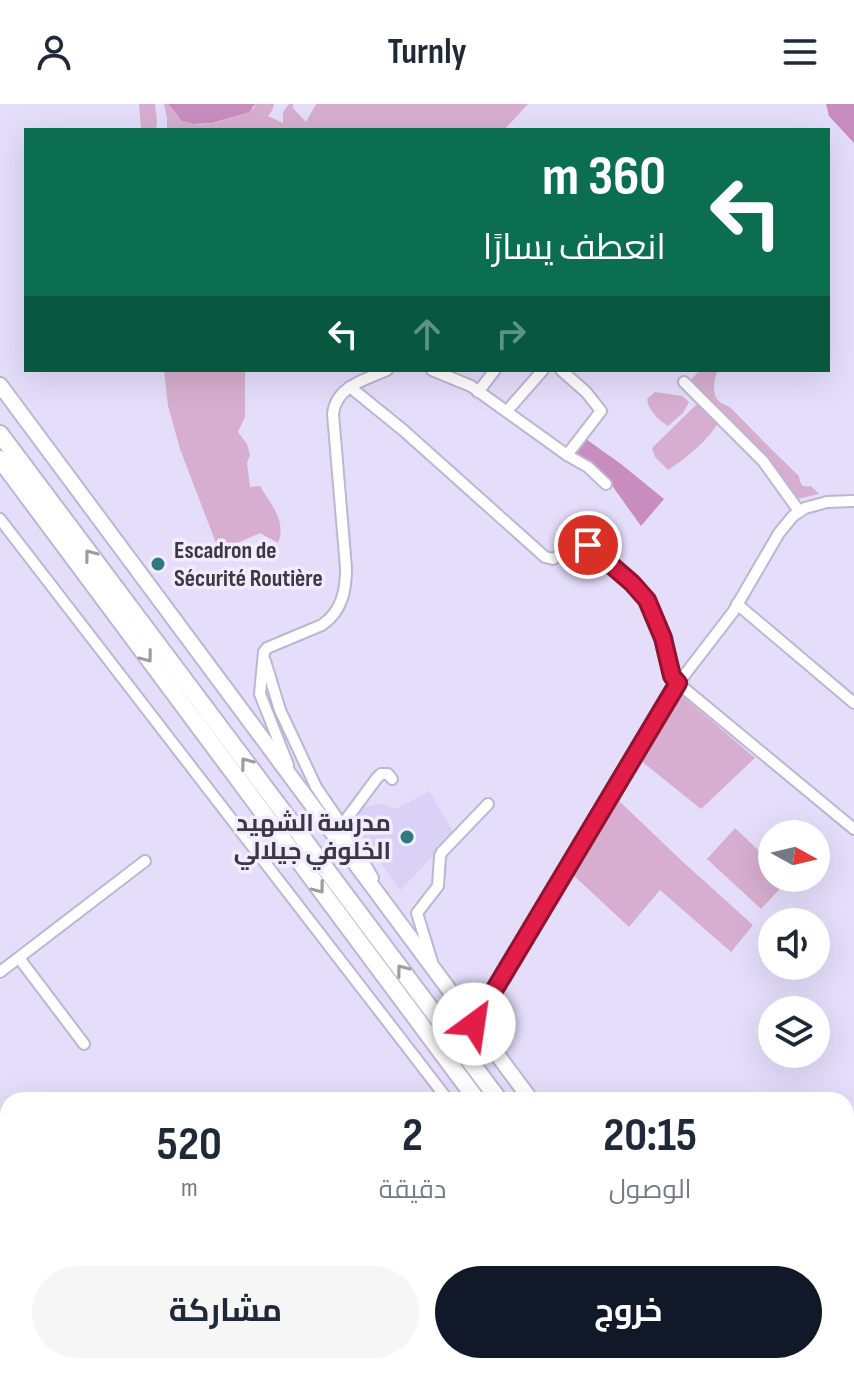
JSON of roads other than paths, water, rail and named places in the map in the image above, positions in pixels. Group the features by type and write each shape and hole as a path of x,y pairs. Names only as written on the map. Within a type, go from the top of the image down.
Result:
{"highway":[{"path":"0,434 493,1092"},
{"path":"0,459 471,1092"}],"main road":[{"path":"0,385 525,1092"}],"street":[{"path":"298,789 260,694 263,655 267,648 329,620 344,596 346,568 333,414 337,399 345,389 383,372"},
{"path":"441,372 507,411 588,467 606,484"},
{"path":"478,392 493,372"},
{"path":"507,411 541,372"},
{"path":"563,372 586,392 601,411 567,455"},
{"path":"684,382 763,461 799,511"},
{"path":"350,387 403,430 545,557 553,559 578,545 588,545 632,583 647,600 663,638 672,676 678,683 854,829"},
{"path":"474,1024 678,683 737,604 779,533 799,511 827,502 854,501"},
{"path":"0,519 442,1092"},
{"path":"737,604 854,703"},
{"path":"263,655 280,710 316,787 401,924"},
{"path":"275,737 297,747"},
{"path":"342,825 381,774 388,774 392,779"},
{"path":"436,971 417,913 438,886 442,852 488,804"},
{"path":"0,972 145,861"},
{"path":"19,958 84,1044"}],"place":[{"name":"Escadron de Sécurité Routière","path":"158,564"},
{"name":"مدرسة الشهيد الخلوفي جيلالي","path":"407,837"}]}
